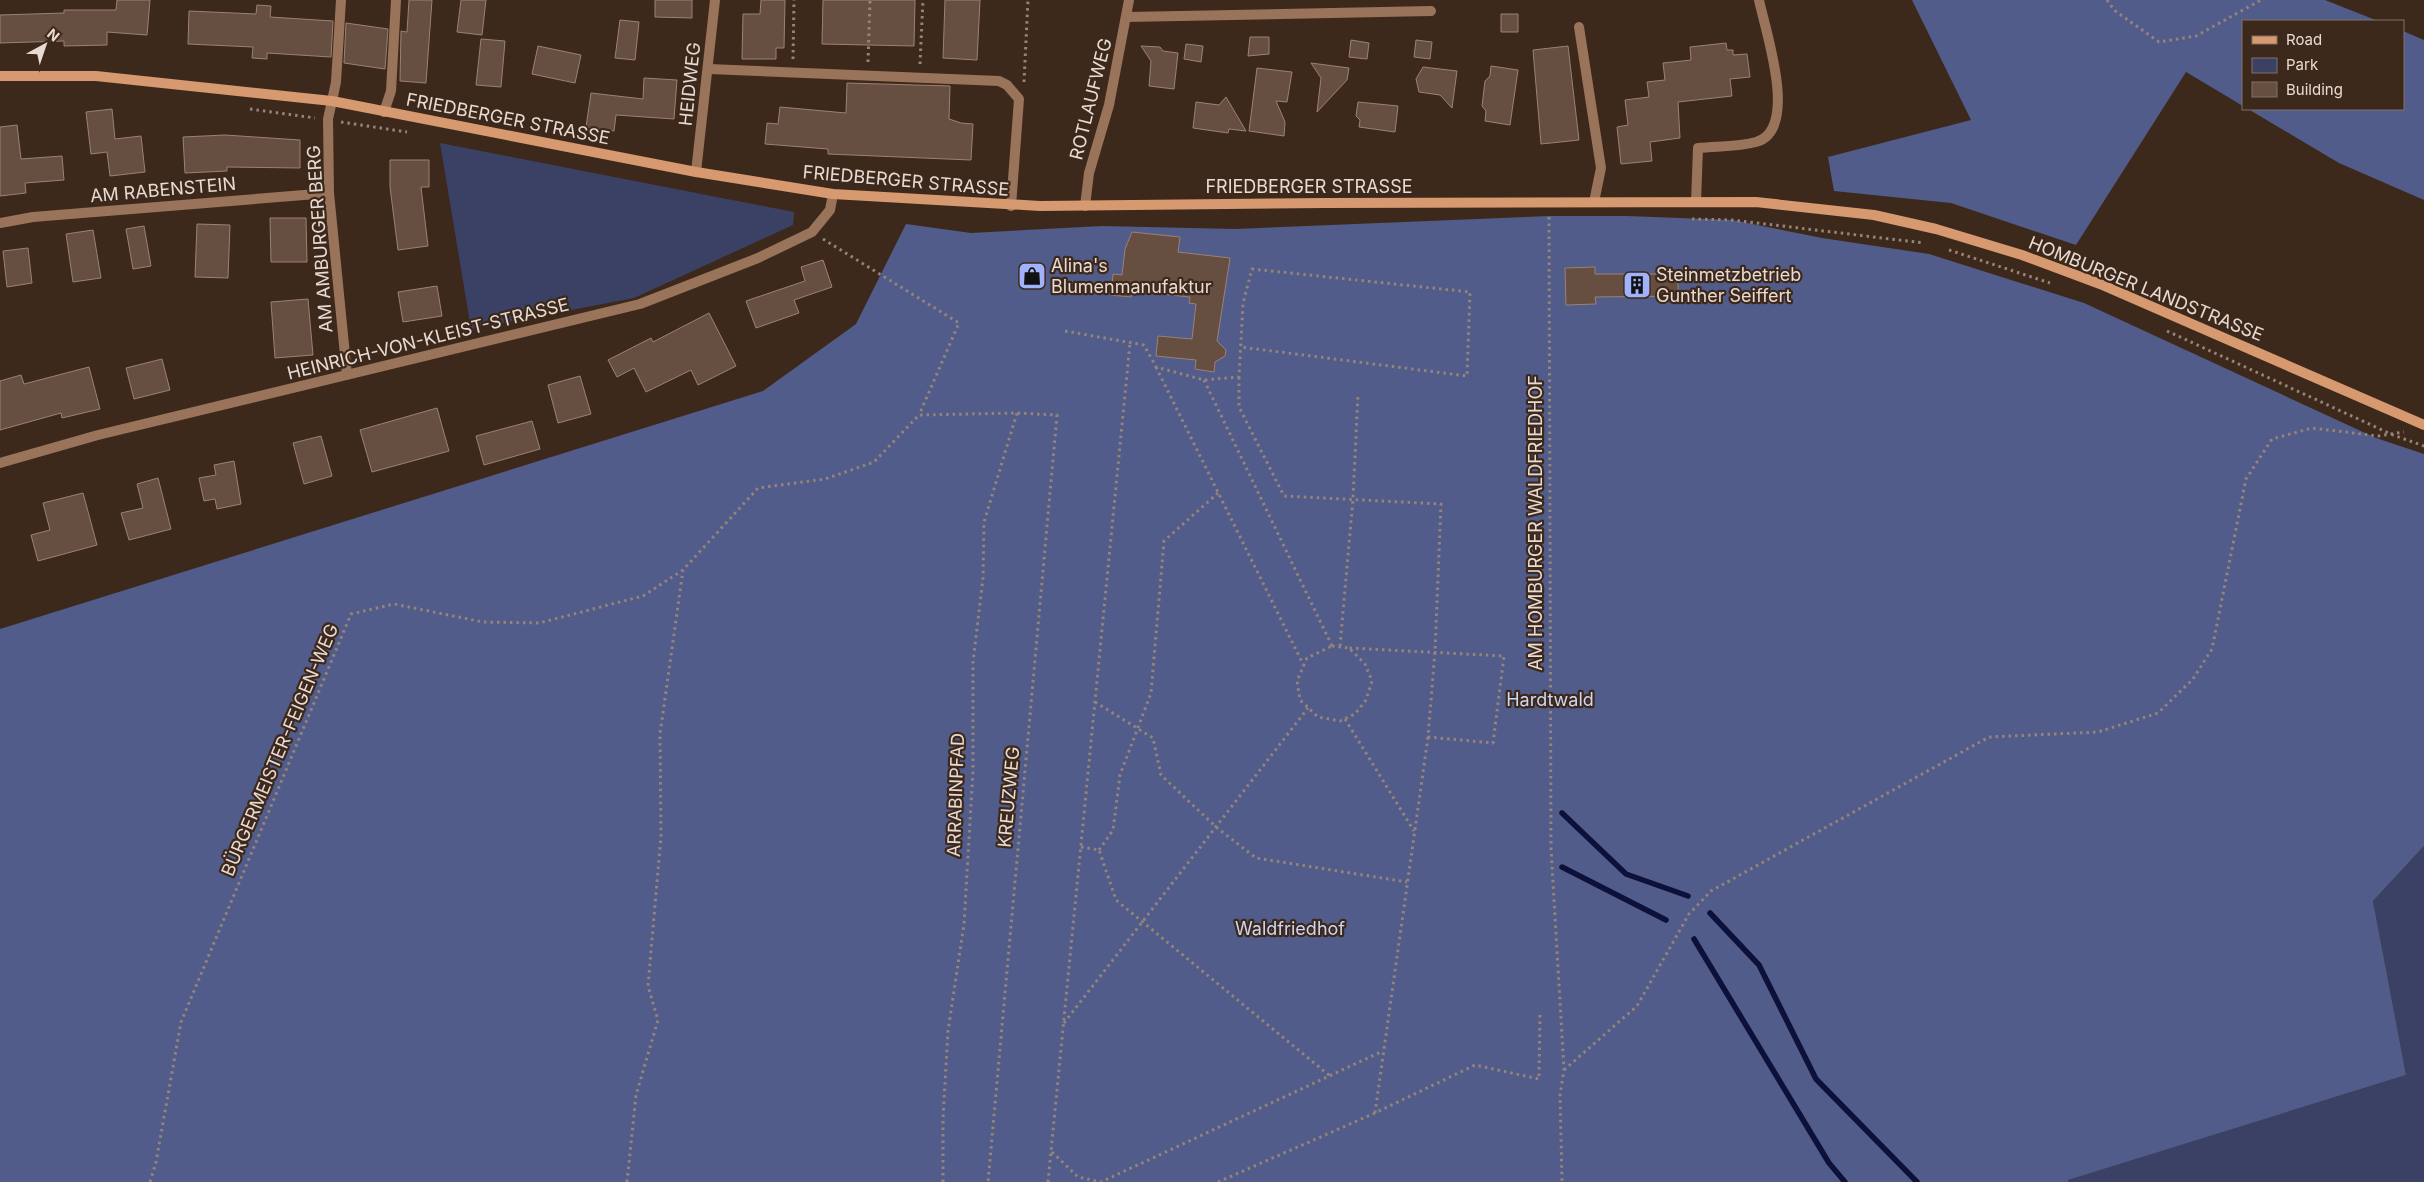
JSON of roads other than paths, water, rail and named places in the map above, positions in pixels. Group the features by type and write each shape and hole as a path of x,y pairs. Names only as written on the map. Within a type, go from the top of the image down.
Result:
{"street":[{"name":"AM AMBURGER BERG","path":"341,0 336,82 328,120 329,193 347,375"},
{"path":"384,112 390,91 396,0"},
{"name":"HEIDWEG","path":"696,172 709,69 715,0"},
{"name":"ROTLAUFWEG","path":"1085,206 1089,173 1110,105 1129,0"},
{"path":"1696,202 1698,148 1757,142 1772,131 1778,108 1778,82 1759,0"},
{"path":"1127,17 1431,11"},
{"path":"1579,27 1601,168 1594,202"},
{"path":"709,69 998,80 1008,85 1019,99 1011,206"},
{"name":"FRIEDBERGER STRASSE","path":"0,76 96,76 332,101 696,172 833,194 1011,206 1756,202 1818,207"},
{"name":"AM RABENSTEIN","path":"0,223 33,217 329,193"},
{"name":"HEINRICH-VON-KLEIST-STRASSE","path":"0,463 98,435 640,304 758,258 812,232 830,210 833,194"},
{"name":"HOMBURGER LANDSTRASSE","path":"1818,207 1874,215 1936,228 2022,255 2100,284 2424,425"}],"waterway":[{"path":"1562,813 1626,874 1688,896"},
{"path":"1562,867 1666,920"},
{"path":"1710,913 1759,965 1816,1079 1917,1182"},
{"path":"1694,939 1829,1163 1845,1182"}],"place":[{"name":"Alina's Blumenmanufaktur","path":"1032,276"},
{"name":"Steinmetzbetrieb Gunther Seiffert","path":"1637,285"}],"park label":[{"name":"Hardtwald","path":"1550,700"},
{"name":"Waldfriedhof","path":"1290,929"}]}
